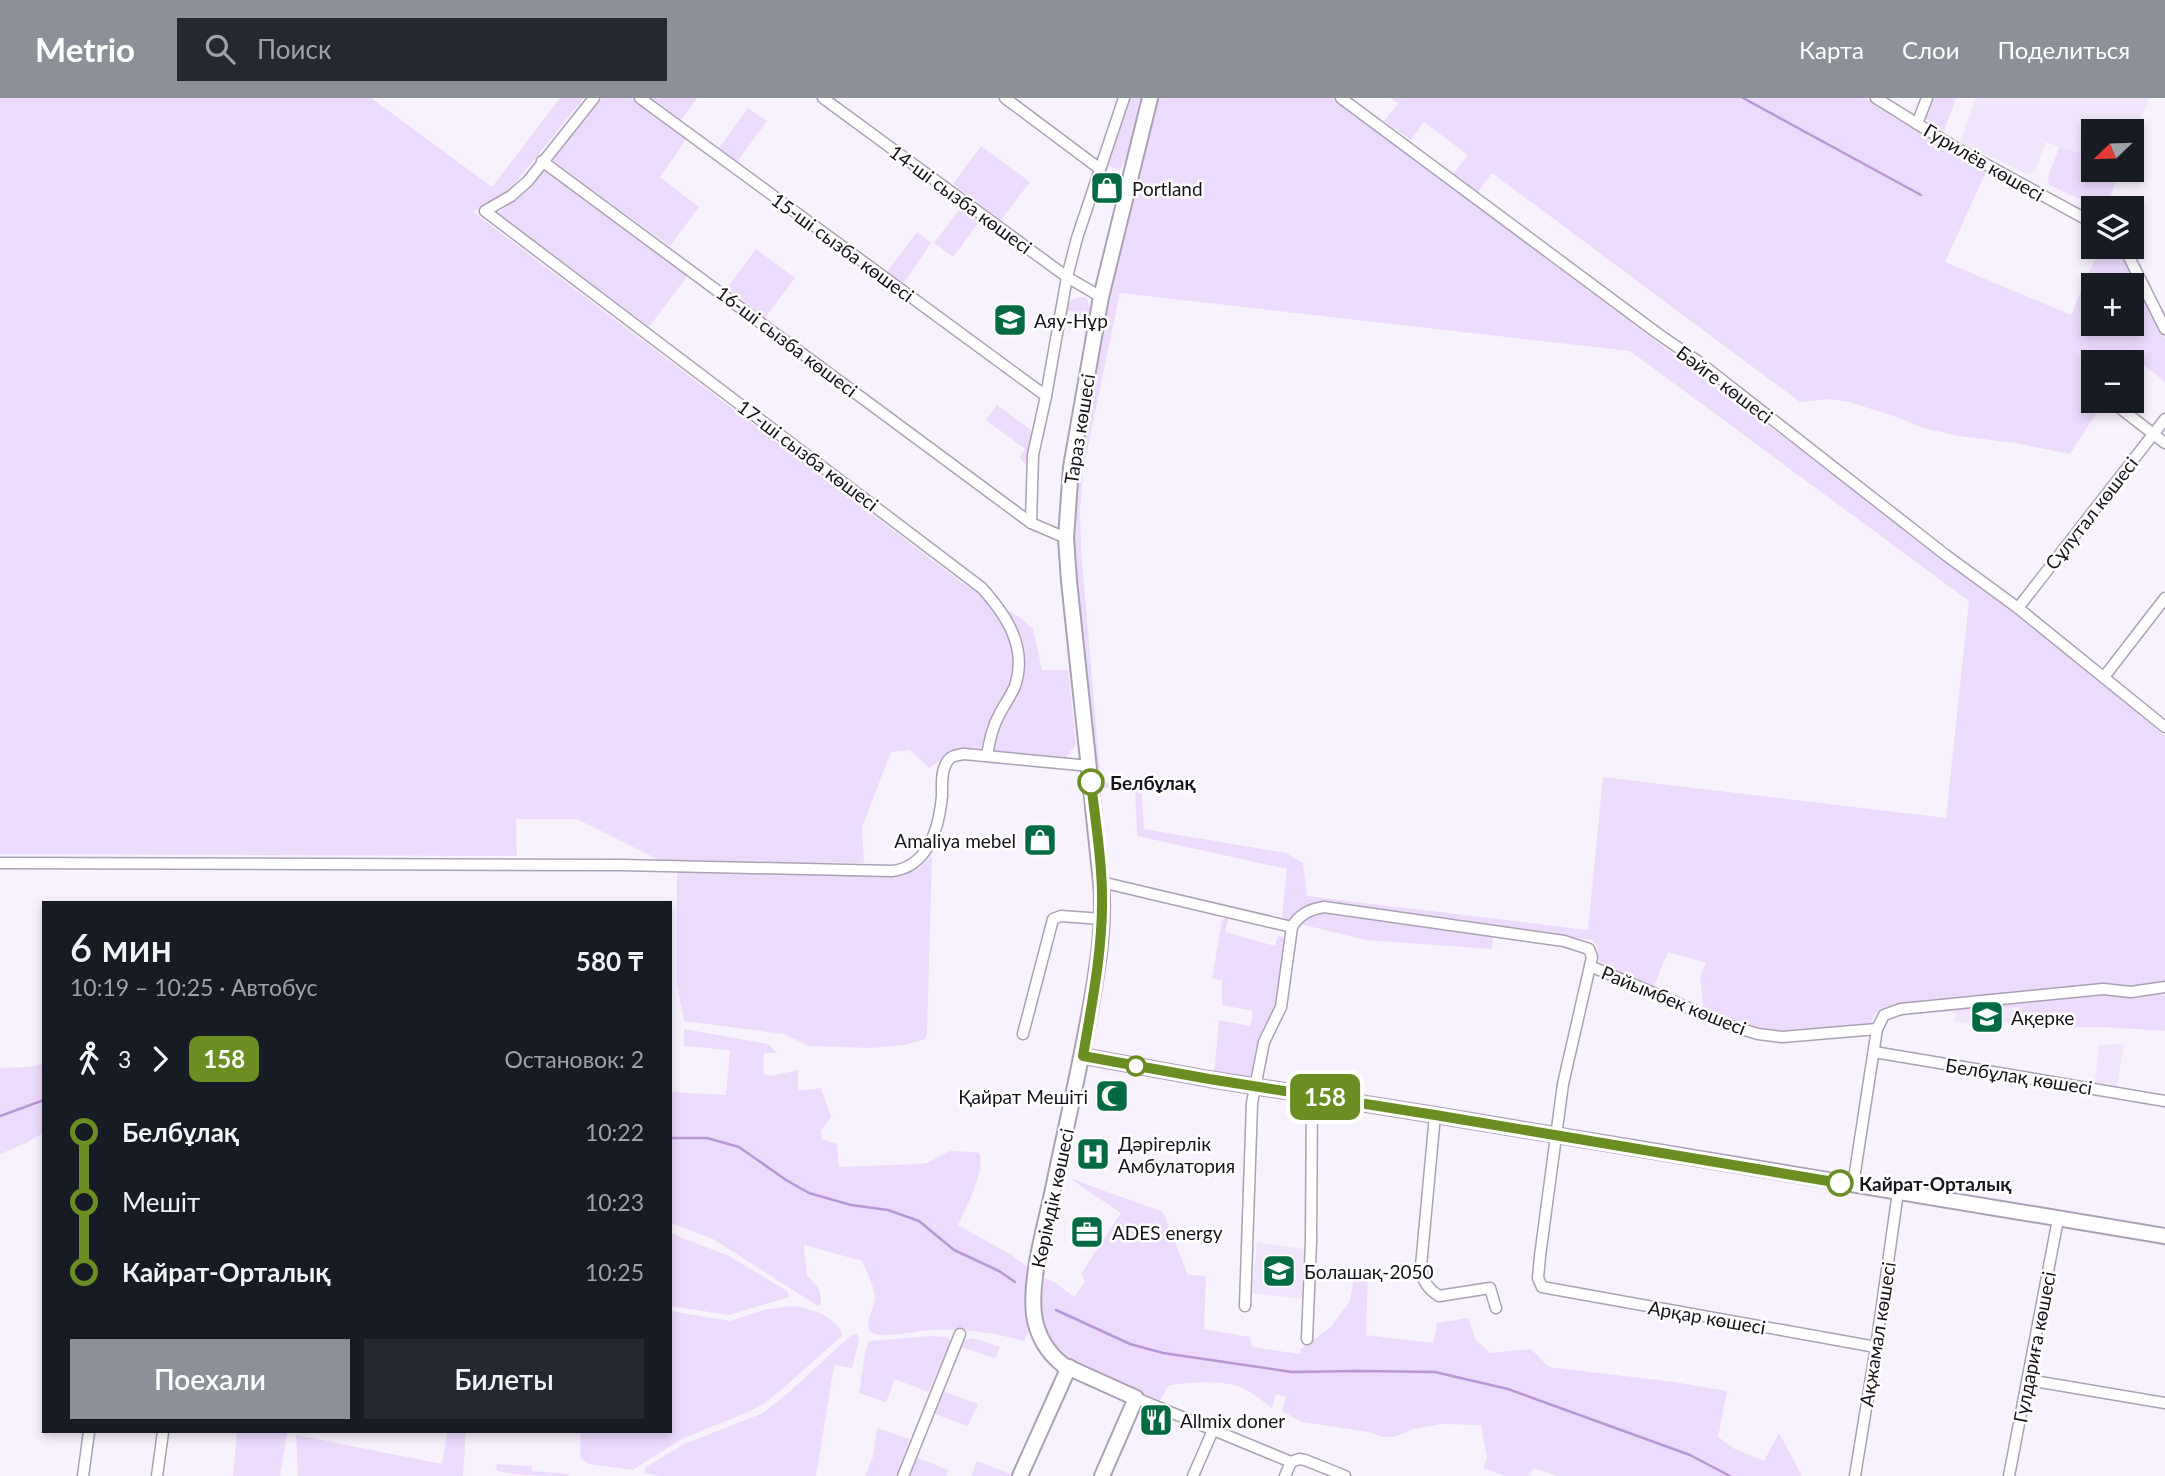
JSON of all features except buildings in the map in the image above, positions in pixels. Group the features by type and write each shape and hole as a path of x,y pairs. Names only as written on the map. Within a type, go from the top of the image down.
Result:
{"street":[{"path":"542,161 594,98"},
{"name":"15-ші сызба көшесі","path":"640,98 1046,396"},
{"name":"14-ші сызба көшесі","path":"823,98 1067,277 1101,297"},
{"path":"1005,98 1100,169"},
{"path":"1031,523 1033,455 1067,277 1077,237 1124,98"},
{"name":"Тараз көшесі","path":"1090,766 1066,538 1071,467 1101,297 1150,98"},
{"name":"Бәйге көшесі","path":"1341,98 1699,362 1947,556 2018,608 2165,727"},
{"name":"Гурилёв көшесі","path":"1876,98 2081,216"},
{"path":"1917,124 1927,98"},
{"name":"17-ші сызба көшесі","path":"542,161 528,181 511,197 485,211 982,588 1000,609 1009,624 1019,653 1018,671 1014,688 994,724 987,756"},
{"name":"16-ші сызба көшесі","path":"542,161 1031,523 1066,538"},
{"path":"2130,259 2165,329"},
{"path":"2127,413 2165,443"},
{"name":"Сұлутал көшесі","path":"2018,608 2165,419"},
{"path":"2104,677 2165,598"},
{"path":"0,863 621,865 898,870 912,865 927,849 939,815 944,769 948,760 957,755 1090,766"},
{"name":"Көрімдік көшесі","path":"1066,1366 1049,1352 1039,1334 1034,1304 1039,1252 1083,1056 1098,966 1102,919 1101,883 1090,766"},
{"path":"1101,883 1292,927 1282,1007 1264,1042 1251,1103 1245,1306"},
{"name":"Райымбек көшесі","path":"1292,927 1305,913 1324,907 1564,941 1589,949 1592,957 1590,966 1731,1026 1758,1034 1782,1037 1877,1029"},
{"path":"1023,1034 1053,919 1061,916 1102,919"},
{"path":"1556,1135 1571,1044 1590,966"},
{"path":"1853,1185 1877,1029 1884,1015 1901,1009 2103,989 2131,992 2165,988"},
{"name":"Белбұлақ көшесі","path":"1874,1052 2165,1101"},
{"path":"1083,1056 2165,1236"},
{"path":"1307,1339 1312,1095"},
{"path":"1435,1115 1421,1266 1423,1280 1429,1289 1439,1296 1490,1287 1496,1308"},
{"name":"Арқар көшесі","path":"1556,1135 1538,1274 1540,1285 1544,1288 1876,1347"},
{"name":"Ақжамал көшесі","path":"1855,1476 1898,1192"},
{"name":"Гүлдариға көшесі","path":"2009,1476 2058,1219"},
{"path":"903,1476 960,1334"},
{"path":"1042,1355 1136,1398 1291,1462 1305,1460 1345,1476"},
{"path":"1020,1476 1066,1366"},
{"path":"2028,1380 2165,1403"},
{"path":"1102,1476 1136,1398"},
{"path":"1193,1476 1213,1430"},
{"path":"83,1476 89,1433"},
{"path":"157,1476 163,1433"},
{"path":"1285,1476 1291,1462"}],"shaded area":[{"path":"0,98 371,98 492,187 560,98 584,98 511,188 473,212 961,582 1018,616 1033,629 1042,670 1068,670 1076,744 1065,759 957,749 929,768 910,750 891,752 862,827 864,863 659,860 577,819 516,819 517,856 0,854"},
{"path":"602,98 631,98 687,138 660,177 699,207 670,246 550,159"},
{"path":"652,98 697,98 681,120"},
{"path":"1128,98 1144,98 1128,155 1120,170 1107,165"},
{"path":"1157,98 1332,98 2014,610 2165,736 2165,982 2140,986 2097,984 1884,1007 1875,1013 1870,1026 1810,1030 1800,1028 1765,1034 1704,1012 1700,977 1706,963 1668,952 1653,988 1600,962 1592,940 1327,902 1305,908 1287,922 1282,916 1287,869 1137,836 1135,788 1096,788 1072,535 1073,494 1083,424 1125,228","holes":["1120,293 1630,351 1969,601 1946,818 1603,777 1588,930 1307,896 1303,863 1286,853 1144,829 1141,782 1101,783 1080,510 1083,470"]},
{"path":"1391,98 1865,98 1986,172 1945,262 2071,315 2081,292 2081,336 2144,336 2144,299 2165,340 2165,382 2144,365 2144,350 2081,350 2081,413 2096,413 2070,454 1924,428 1849,402 1829,399 1800,402 1492,173 1478,192 1452,175 1468,155 1424,122 1411,140 1384,121 1398,104"},
{"path":"1932,98 1956,98 1944,131 1925,118"},
{"path":"1976,98 2149,98 2141,119 2081,119 2081,182 2116,182 2110,196 2081,196 2081,200 2049,185 2048,177 2059,147 2046,142 2035,171 2026,174 1960,142"},
{"path":"748,108 767,121 737,162 719,148"},
{"path":"981,146 1030,182 1001,220 953,184"},
{"path":"2060,147 2081,154 2081,182 2116,182 2110,196 2081,196 2081,200 2049,185 2048,177"},
{"path":"543,168 689,274 649,327 498,213 529,187"},
{"path":"961,207 980,221 953,257 934,243"},
{"path":"917,232 931,243 903,284 887,272"},
{"path":"756,249 795,278 765,318 727,288"},
{"path":"2095,259 2123,259 2130,273 2089,273"},
{"path":"1087,298 1091,310 1085,318 1072,311 1065,311 1071,301"},
{"path":"997,405 1032,431 1027,465 1019,458 1025,449 986,420"},
{"path":"932,854 925,1039 905,1045 871,1048 809,1046 784,1034 684,1021 677,984 677,873 887,876 913,871 923,865"},
{"path":"1322,913 1493,937 1492,949 1366,940 1300,924 1312,915"},
{"path":"1229,916 1225,932 1275,946 1278,936 1286,938 1275,1011 1263,1028 1251,1080 1214,1074 1219,1020 1250,1026 1253,1011 1222,1005 1222,980 1212,979 1222,920"},
{"path":"2110,992 2134,996 2165,993 2165,1031 2057,1027 2019,1022 2019,1007 1897,1015 1905,1012"},
{"name":"Ақерке","path":"2020,1007 2019,1022 1955,1023 1956,1011"},
{"path":"684,1029 768,1044 777,1053 764,1053 763,1074 771,1076 798,1070 798,1091 821,1088 831,1117 821,1131 822,1139 837,1144 839,1167 927,1163 950,1151 980,1154 977,1180 958,1225 1029,1268 1026,1309 1028,1332 1024,1341 960,1330 878,1335 869,1329 875,1297 862,1261 804,1245 807,1276 816,1285 820,1296 821,1304 818,1306 713,1239 672,1224 672,1092 726,1095 730,1050 684,1046"},
{"path":"2124,1044 2117,1086 2095,1083 2099,1045"},
{"path":"42,1064 42,1134 0,1154 0,1068"},
{"path":"1071,1178 1163,1212 1188,1275 1206,1276 1204,1329 1250,1337 1252,1347 1300,1354 1301,1349 1331,1327 1350,1301 1355,1272 1368,1274 1366,1335 1433,1343 1437,1323 1468,1318 1476,1340 1490,1353 1531,1349 1549,1367 1727,1391 1718,1437 1735,1449 1764,1461 1779,1433 1802,1476 1556,1476 1534,1468 1528,1476 1505,1476 1483,1468 1487,1458 1481,1425 1442,1424 1413,1429 1395,1437 1383,1437 1369,1432 1302,1422 1282,1411 1286,1397 1276,1394 1272,1408 1244,1389 1220,1383 1168,1386 1160,1401 1065,1361 1048,1339 1042,1324 1044,1278 1074,1297 1085,1282 1081,1274 1121,1213"},
{"path":"672,1234 729,1256 787,1291 789,1297 729,1315 672,1306"},
{"name":"Болашақ-2050","path":"1257,1242 1304,1249 1302,1299 1252,1293"},
{"path":"791,1306 814,1311 835,1323 842,1336 762,1405 682,1439 632,1470 589,1464 580,1458 581,1433 672,1433 672,1311 730,1321 764,1310"},
{"path":"855,1334 859,1341 852,1368 834,1365 816,1476 659,1476 645,1473 646,1467 684,1444 761,1414"},
{"path":"948,1337 951,1342 928,1392 895,1379 886,1402 859,1393 869,1341"},
{"path":"973,1338 1000,1347 995,1358 961,1347 965,1340"},
{"path":"943,1391 978,1404 968,1426 932,1413"},
{"path":"877,1428 910,1439 896,1476 865,1476 873,1457"},
{"path":"237,1433 287,1433 280,1476 233,1476"},
{"path":"447,1433 466,1433 463,1476 298,1476 296,1435 442,1464"},
{"path":"915,1457 949,1470 946,1476 906,1476"},
{"path":"977,1461 1015,1476 971,1476"},
{"path":"497,1464 532,1466 532,1471 569,1474 551,1476 511,1473 496,1470"}],"waterway":[{"path":"1743,98 1921,195"},
{"path":"0,1116 42,1101"},
{"path":"672,1138 707,1138 739,1147 809,1193 851,1205 888,1210 919,1221 954,1250 999,1271 1015,1282"},
{"path":"1056,1310 1130,1344 1163,1353 1292,1372 1435,1372 1508,1389 1690,1455 1730,1476"}],"bus line":[{"name":"158","path":"1091,782 1102,919 1098,966 1083,1056 1840,1183"}],"place":[{"name":"Portland","path":"1107,188"},
{"name":"Аяу-Нұр","path":"1010,320"},
{"name":"Белбұлақ","path":"1091,782"},
{"name":"Amaliya mebel","path":"1040,840"},
{"name":"Ақерке","path":"1987,1017"},
{"name":"Қайрат Мешіті","path":"1112,1096"},
{"name":"Дәрігерлік Амбулатория","path":"1093,1154"},
{"name":"Кайрат-Орталық","path":"1840,1183"},
{"name":"ADES energy","path":"1087,1232"},
{"name":"Болашақ-2050","path":"1279,1271"},
{"name":"Allmix doner","path":"1156,1420"}]}
